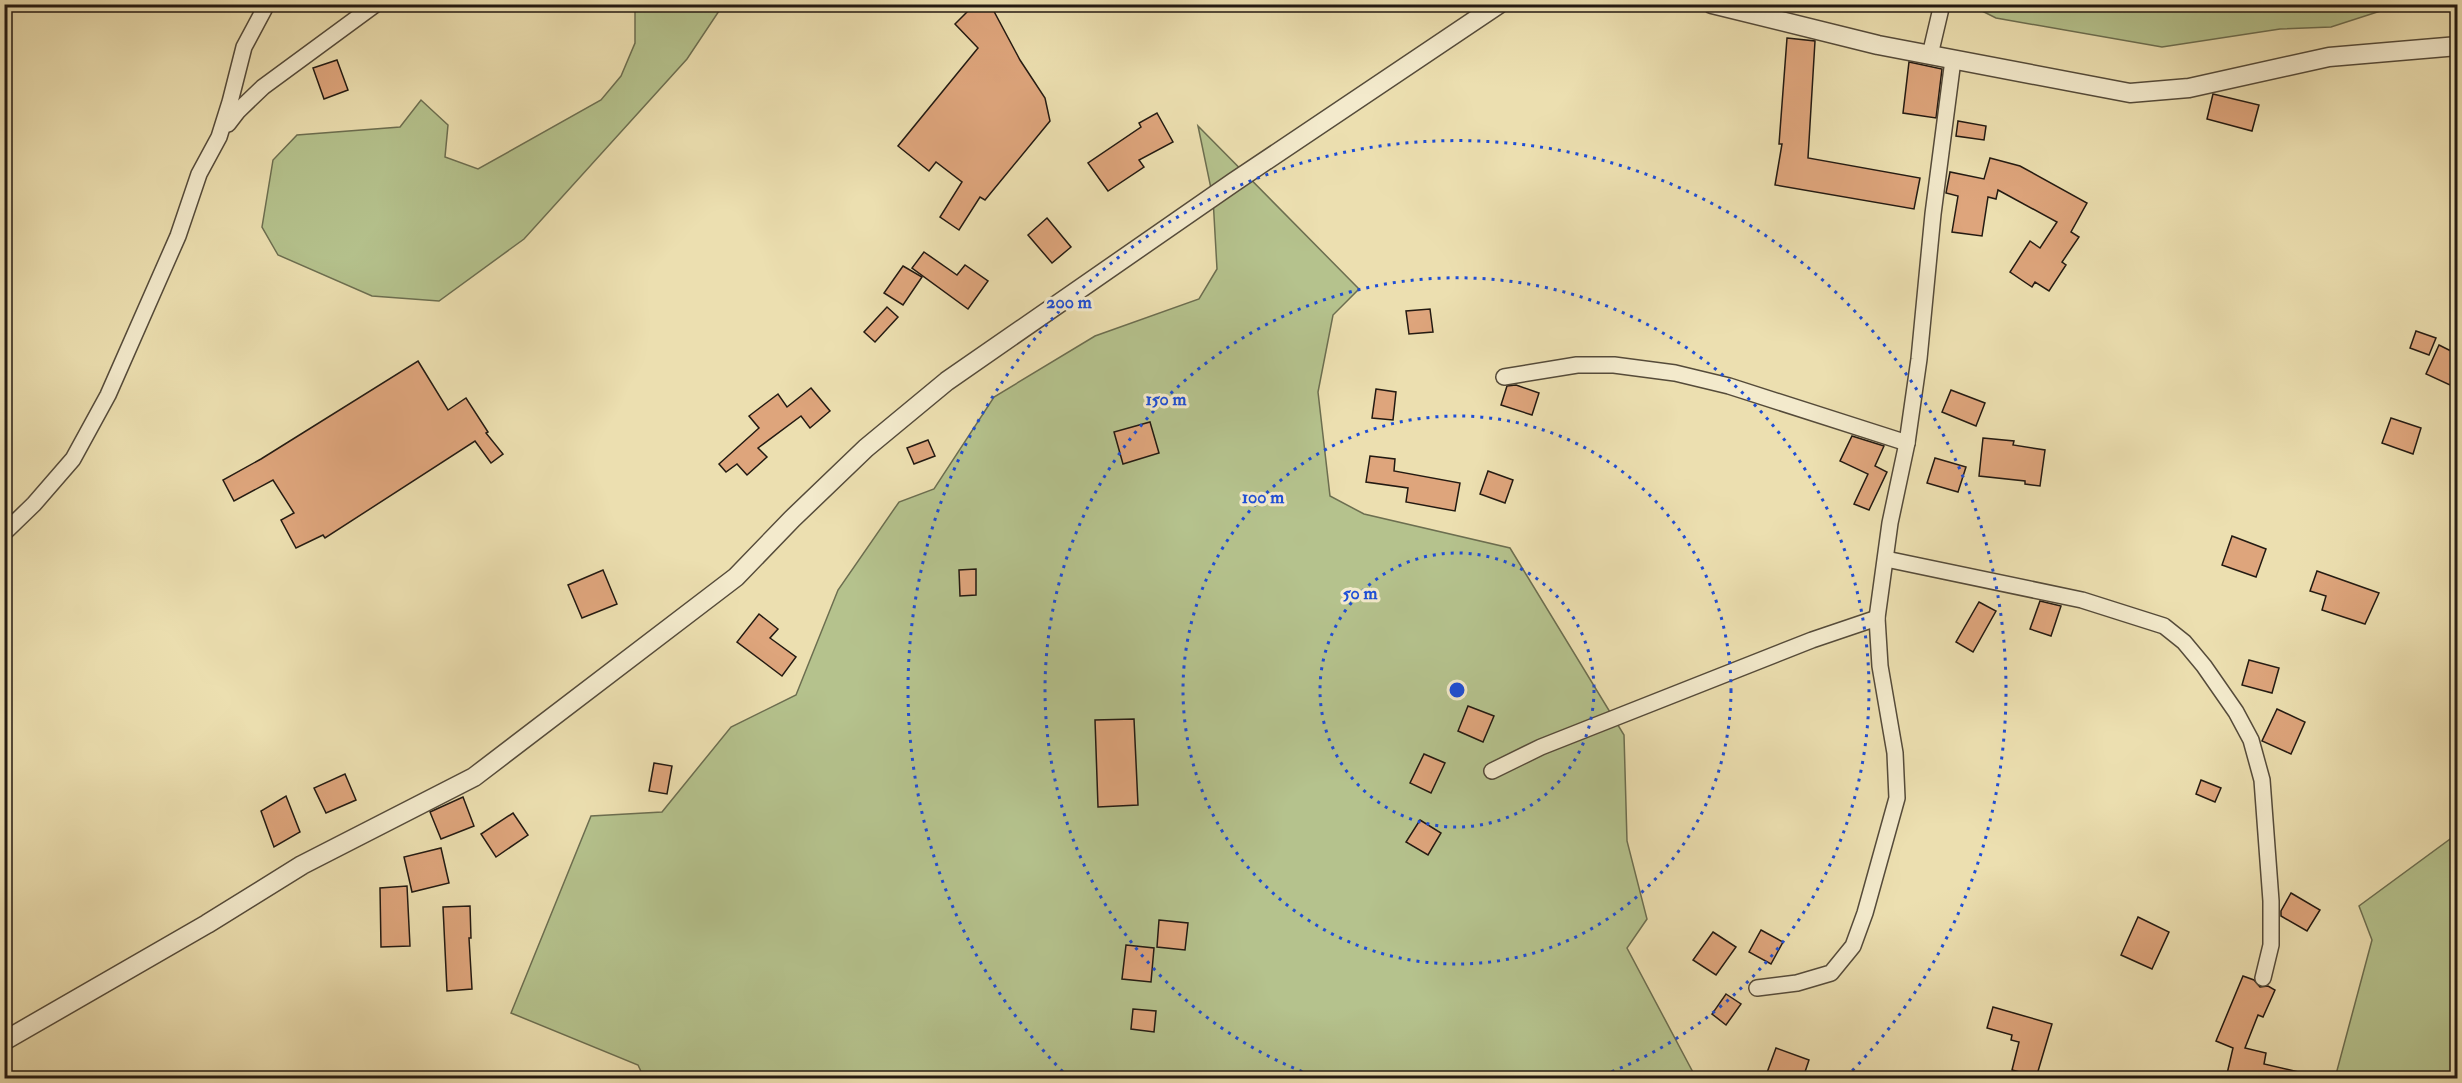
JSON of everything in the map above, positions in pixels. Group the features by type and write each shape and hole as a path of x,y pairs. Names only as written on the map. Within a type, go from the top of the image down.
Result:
{"street":[{"path":"219,136 244,47 267,4"},
{"path":"4,533 34,504 72,459 108,395 178,236 199,174 219,136 238,111 263,87 376,4"},
{"path":"4,1041 207,924 302,865 474,777 736,577 866,448 947,381 1234,182 1499,4"},
{"path":"1712,4 1878,45 2130,93 2189,88 2329,57 2457,46"},
{"path":"1930,55 1942,4"},
{"path":"1757,988 1797,983 1831,973 1853,946 1865,913 1897,798 1895,753 1880,666 1877,618 1890,523 1907,443 1919,359 1933,214 1953,60"},
{"path":"1504,377 1577,365 1614,365 1675,373 1738,389 1907,443"},
{"path":"1886,559 2082,600 2164,626 2184,642 2236,712 2251,740 2262,780 2271,901 2271,945 2263,978"},
{"path":"1492,771 1541,747 1812,640 1877,618"}],"green space":[{"path":"635,5 723,5 687,59 524,239 439,301 372,296 278,255 262,227 273,160 297,135 400,127 421,100 448,125 445,157 478,169 601,100 621,76 635,43"},
{"path":"1970,5 2399,5 2331,27 2280,29 2162,47 1996,18"},
{"path":"1198,126 1359,289 1333,315 1318,392 1330,496 1364,514 1510,548 1624,735 1627,841 1647,919 1627,948 1696,1078 644,1078 638,1065 511,1013 591,816 662,812 731,727 796,695 838,590 899,502 934,489 994,397 1095,336 1199,299 1217,269 1213,198"},
{"path":"2457,834 2457,1078 2335,1078 2372,940 2359,906"}],"building":[{"path":"975,4 990,4 1020,60 1045,98 1050,121 985,200 980,197 959,230 940,217 962,182 936,162 929,171 898,146 978,48 955,24"},
{"path":"1787,38 1815,41 1808,158 1920,178 1914,209 1775,185 1782,144 1779,144"},
{"path":"337,60 348,90 324,99 313,68"},
{"path":"1909,62 1942,69 1936,118 1903,113"},
{"path":"2213,94 2259,105 2252,131 2207,119"},
{"path":"1157,113 1173,142 1139,160 1144,167 1108,191 1088,163 1141,127 1139,123"},
{"path":"1958,121 1986,126 1984,140 1956,136"},
{"path":"1990,158 2020,166 2087,203 2071,232 2079,237 2062,262 2066,265 2049,291 2035,282 2032,287 2010,272 2030,241 2040,248 2057,222 1998,190 1996,199 1988,197 1982,236 1952,232 1958,196 1946,193 1950,172 1984,179"},
{"path":"1047,218 1071,247 1052,263 1028,235"},
{"path":"924,252 957,275 965,265 988,281 968,309 912,268"},
{"path":"903,266 922,277 903,305 884,293"},
{"path":"887,307 898,317 875,342 864,332"},
{"path":"1430,309 1433,332 1409,334 1406,311"},
{"path":"2416,331 2436,338 2429,355 2410,348"},
{"path":"2439,345 2457,354 2457,368 2450,385 2426,374"},
{"path":"418,361 448,410 466,398 488,432 486,433 503,454 491,463 475,441 325,538 323,535 296,548 281,520 294,513 273,480 234,501 223,480 261,459"},
{"path":"1516,385 1539,393 1532,415 1501,405 1507,386"},
{"path":"811,388 830,411 810,428 801,416 758,448 767,457 747,475 737,464 726,472 719,464 759,428 749,416 778,394 787,407"},
{"path":"1376,389 1396,392 1393,420 1372,418"},
{"path":"1951,390 1985,403 1976,426 1942,412"},
{"path":"2391,418 2421,428 2413,454 2382,443"},
{"path":"1150,422 1159,453 1123,464 1114,432"},
{"path":"1852,436 1884,446 1875,466 1887,472 1869,510 1854,504 1868,474 1840,461"},
{"path":"1983,438 2014,441 2013,445 2045,450 2040,486 2025,484 2025,481 1979,476"},
{"path":"928,440 935,456 914,464 907,448"},
{"path":"1370,456 1395,459 1394,471 1460,483 1455,511 1406,502 1408,488 1366,482"},
{"path":"1935,458 1966,467 1958,492 1927,483"},
{"path":"1488,471 1513,480 1505,503 1480,494"},
{"path":"2232,536 2266,549 2256,577 2222,565"},
{"path":"976,569 976,595 960,596 959,570"},
{"path":"603,570 617,604 582,618 568,585"},
{"path":"2317,571 2379,593 2365,624 2322,610 2326,596 2310,591"},
{"path":"2040,601 2061,606 2051,636 2030,629"},
{"path":"1979,602 1996,611 1973,652 1956,642"},
{"path":"759,614 778,629 770,638 796,657 782,676 737,642"},
{"path":"2249,660 2279,668 2272,693 2242,685"},
{"path":"1468,706 1494,716 1483,742 1458,731"},
{"path":"2277,709 2305,722 2291,754 2262,741"},
{"path":"1134,719 1138,805 1098,807 1095,720"},
{"path":"1424,754 1445,763 1431,793 1410,783"},
{"path":"654,763 672,766 667,794 649,791"},
{"path":"345,774 356,800 326,813 314,788"},
{"path":"2201,780 2221,788 2215,802 2196,794"},
{"path":"286,796 300,832 274,847 261,811"},
{"path":"463,797 474,826 441,839 430,812"},
{"path":"513,813 528,835 496,857 481,834"},
{"path":"1420,820 1441,833 1428,855 1406,842"},
{"path":"441,848 449,883 412,892 404,857"},
{"path":"407,886 410,946 381,947 380,888"},
{"path":"2291,893 2320,910 2307,931 2281,916 2281,911"},
{"path":"470,906 472,989 447,991 443,907"},
{"path":"2138,917 2169,932 2152,969 2121,955"},
{"path":"1159,920 1188,923 1185,950 1157,947"},
{"path":"1761,930 1783,942 1771,964 1749,952"},
{"path":"1713,932 1736,947 1716,975 1693,960"},
{"path":"1126,945 1154,948 1151,982 1122,979"},
{"path":"2243,976 2254,980 2260,987 2268,986 2275,990 2263,1017 2258,1015 2245,1048 2266,1053 2264,1064 2299,1072 2299,1078 2226,1078 2233,1048 2216,1041"},
{"path":"1726,994 1741,1004 1726,1025 1712,1014"},
{"path":"1993,1007 2052,1024 2036,1078 2018,1078 2020,1072 2012,1070 2019,1042 2011,1040 2012,1035 1987,1028"},
{"path":"1133,1009 1156,1011 1154,1032 1131,1029"},
{"path":"1776,1048 1809,1060 1803,1078 1765,1078"}]}
